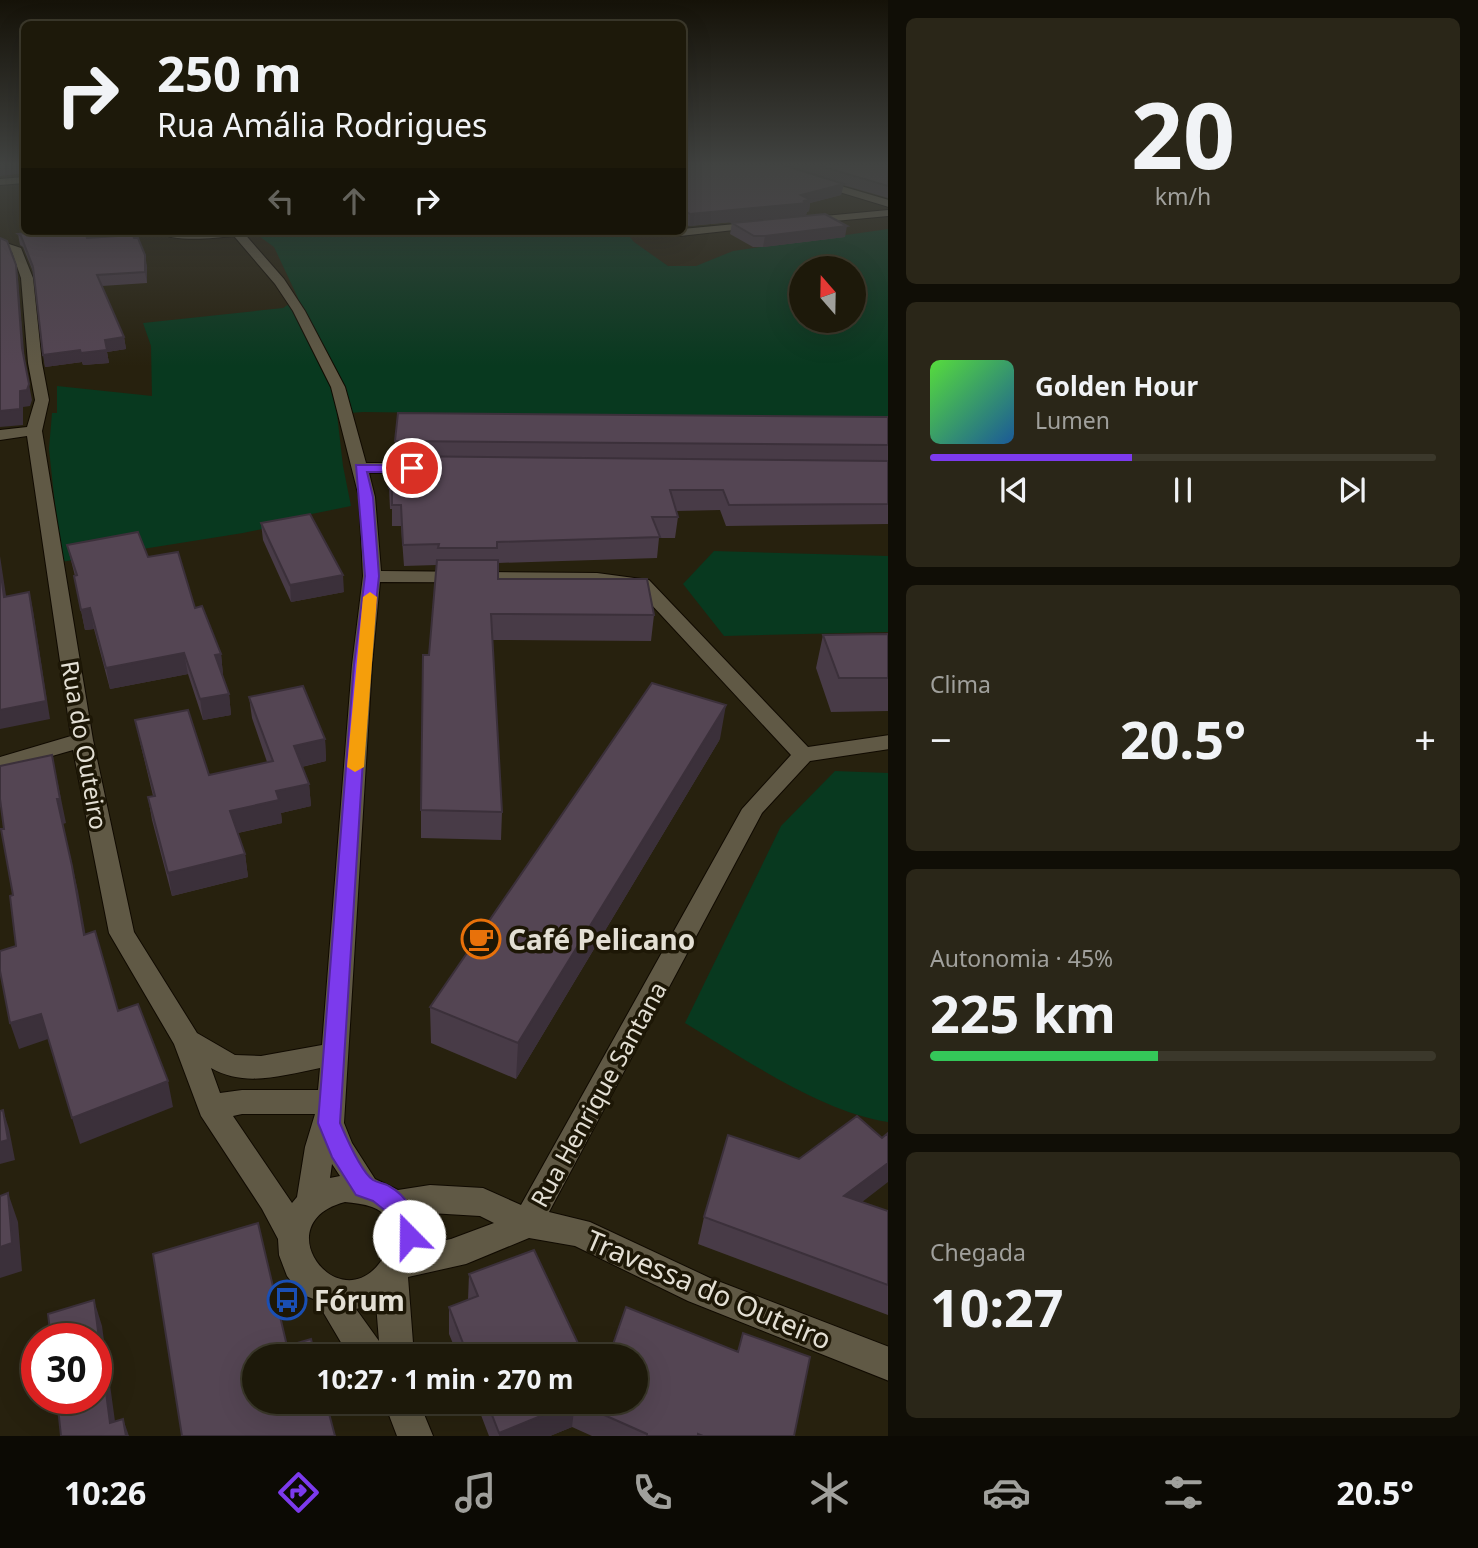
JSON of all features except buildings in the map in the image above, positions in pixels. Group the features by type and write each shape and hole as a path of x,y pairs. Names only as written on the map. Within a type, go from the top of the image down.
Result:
{"street":[{"path":"0,236 13,235"},
{"path":"240,235 280,282 338,387 367,497 372,576 362,665 335,1054 329,1112 311,1203"},
{"path":"0,244 17,250 27,278 35,363 42,400 34,431 0,435"},
{"name":"Rua do Outeiro","path":"34,431 82,740 122,933 187,1041 211,1107 274,1199 293,1236"},
{"path":"360,468 440,469"},
{"path":"372,576 597,578 643,584 803,755 888,743"},
{"path":"0,764 82,740"},
{"name":"Rua Henrique Santana","path":"527,1223 753,809 803,755"},
{"name":"Rua do Outeiro","path":"187,1041 231,1066 261,1068 335,1054"},
{"path":"211,1107 242,1102 329,1112"},
{"path":"329,1112 340,1150 364,1188"},
{"path":"345,1188 364,1188 381,1193 396,1204 405,1219 409,1236 406,1254 396,1269 366,1292 347,1294 328,1291 312,1282 300,1269 293,1253 293,1236 300,1218 311,1203 327,1193 345,1188"},
{"name":"Travessa do Outeiro","path":"396,1204 430,1199 483,1202 527,1223 579,1232 700,1290 888,1364"},
{"path":"396,1269 476,1247 527,1223"},
{"path":"396,1269 397,1344"},
{"path":"328,1291 361,1344"},
{"path":"406,1414 415,1436"}],"green space":[{"path":"867,232 888,232 888,427 851,418 363,412 337,414 351,506 302,516 296,522 243,533 61,562 49,449 52,413 57,413 57,386 152,396 151,346 143,323 283,308 298,298 274,247 258,235 628,235 668,266 696,266 733,251"},
{"path":"714,551 888,556 888,632 724,636 683,584"},
{"path":"835,771 888,773 888,1122 862,1116 810,1096 685,1023 781,826"}],"slow traffic":[{"path":"355,767 370,597"}],"place":[{"name":"Café Pelicano","path":"481,939"},
{"name":"Fórum","path":"287,1300"}],"route":[{"path":"409,1236 405,1219 396,1204 381,1193 364,1188 340,1150 329,1123 362,665 372,576 367,497 360,468 412,468"}]}
